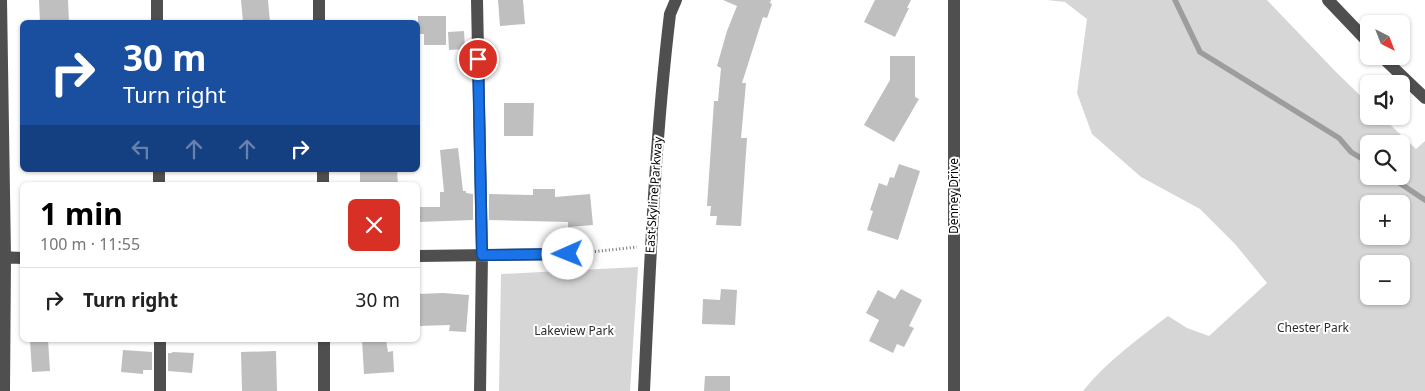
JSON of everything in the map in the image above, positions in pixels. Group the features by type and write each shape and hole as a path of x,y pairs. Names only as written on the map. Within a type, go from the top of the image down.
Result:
{"street":[{"path":"1,0 4,391"},
{"path":"157,0 157,20"},
{"path":"319,0 319,20"},
{"path":"477,0 482,255 480,391"},
{"name":"East Skyline Parkway","path":"644,391 650,246 664,63 670,14 676,0"},
{"name":"Denney Drive","path":"954,0 954,391"},
{"path":"1328,0 1360,34"},
{"path":"1390,65 1425,98"},
{"path":"420,256 568,254"},
{"path":"2,258 20,258"},
{"path":"160,342 160,391"},
{"path":"324,342 324,391"}],"path":[{"path":"568,254 650,246"}],"green space":[{"name":"Chester Park","path":"1047,0 1267,0 1360,95 1360,125 1391,125 1401,135 1360,135 1360,185 1410,185 1410,143 1416,149 1425,141 1425,391 1083,391 1113,360 1168,316 1187,328 1209,336 1267,283 1235,244 1200,209 1141,177 1092,134 1077,93 1087,19 1065,2"},
{"name":"Lakeview Park","path":"638,267 630,391 499,391 501,274"}],"building":[{"path":"39,0 68,0 69,20 40,20"},
{"path":"241,0 268,0 270,20 243,20"},
{"path":"498,0 523,0 525,24 500,26"},
{"path":"723,0 771,0 770,3 772,4 767,18 763,17 742,83 746,83 741,138 747,138 741,226 716,225 717,216 710,216 711,206 707,206 714,101 718,101 721,68 717,66 727,31 737,6"},
{"path":"875,0 911,0 895,37 864,22"},
{"path":"418,16 446,16 446,45 424,45 424,34 420,34 420,20 418,20"},
{"path":"464,31 465,49 449,50 448,32"},
{"path":"890,56 915,56 915,97 919,99 894,142 864,125 890,80"},
{"path":"504,103 534,103 533,136 504,136"},
{"path":"458,148 463,191 473,194 473,220 420,222 420,207 440,207 440,192 444,192 440,150"},
{"path":"899,164 920,171 898,240 867,230 873,211 870,210 879,183 887,186 890,177 894,178"},
{"path":"360,172 397,172 398,182 360,182"},
{"path":"533,189 555,189 555,197 590,194 593,225 568,227 568,222 489,220 489,194 533,195"},
{"path":"721,289 737,290 735,325 702,324 703,299 720,300"},
{"path":"901,289 922,300 909,326 914,328 904,347 897,344 893,353 869,341 879,320 866,313 878,290 895,299"},
{"path":"420,294 469,295 466,332 449,331 450,325 420,326"},
{"path":"30,342 48,342 50,371 32,372"},
{"path":"362,342 386,342 388,352 393,351 394,372 364,374"},
{"path":"123,350 152,352 152,370 143,370 143,374 121,372"},
{"path":"276,351 277,391 242,391 241,352"},
{"path":"168,353 194,353 192,373 168,371"},
{"path":"705,376 730,376 730,391 704,391"}],"waterway":[{"path":"1175,0 1200,52 1339,138 1351,152 1360,158"},
{"path":"1402,185 1425,200"}],"route":[{"path":"478,59 482,255 568,254"}]}
